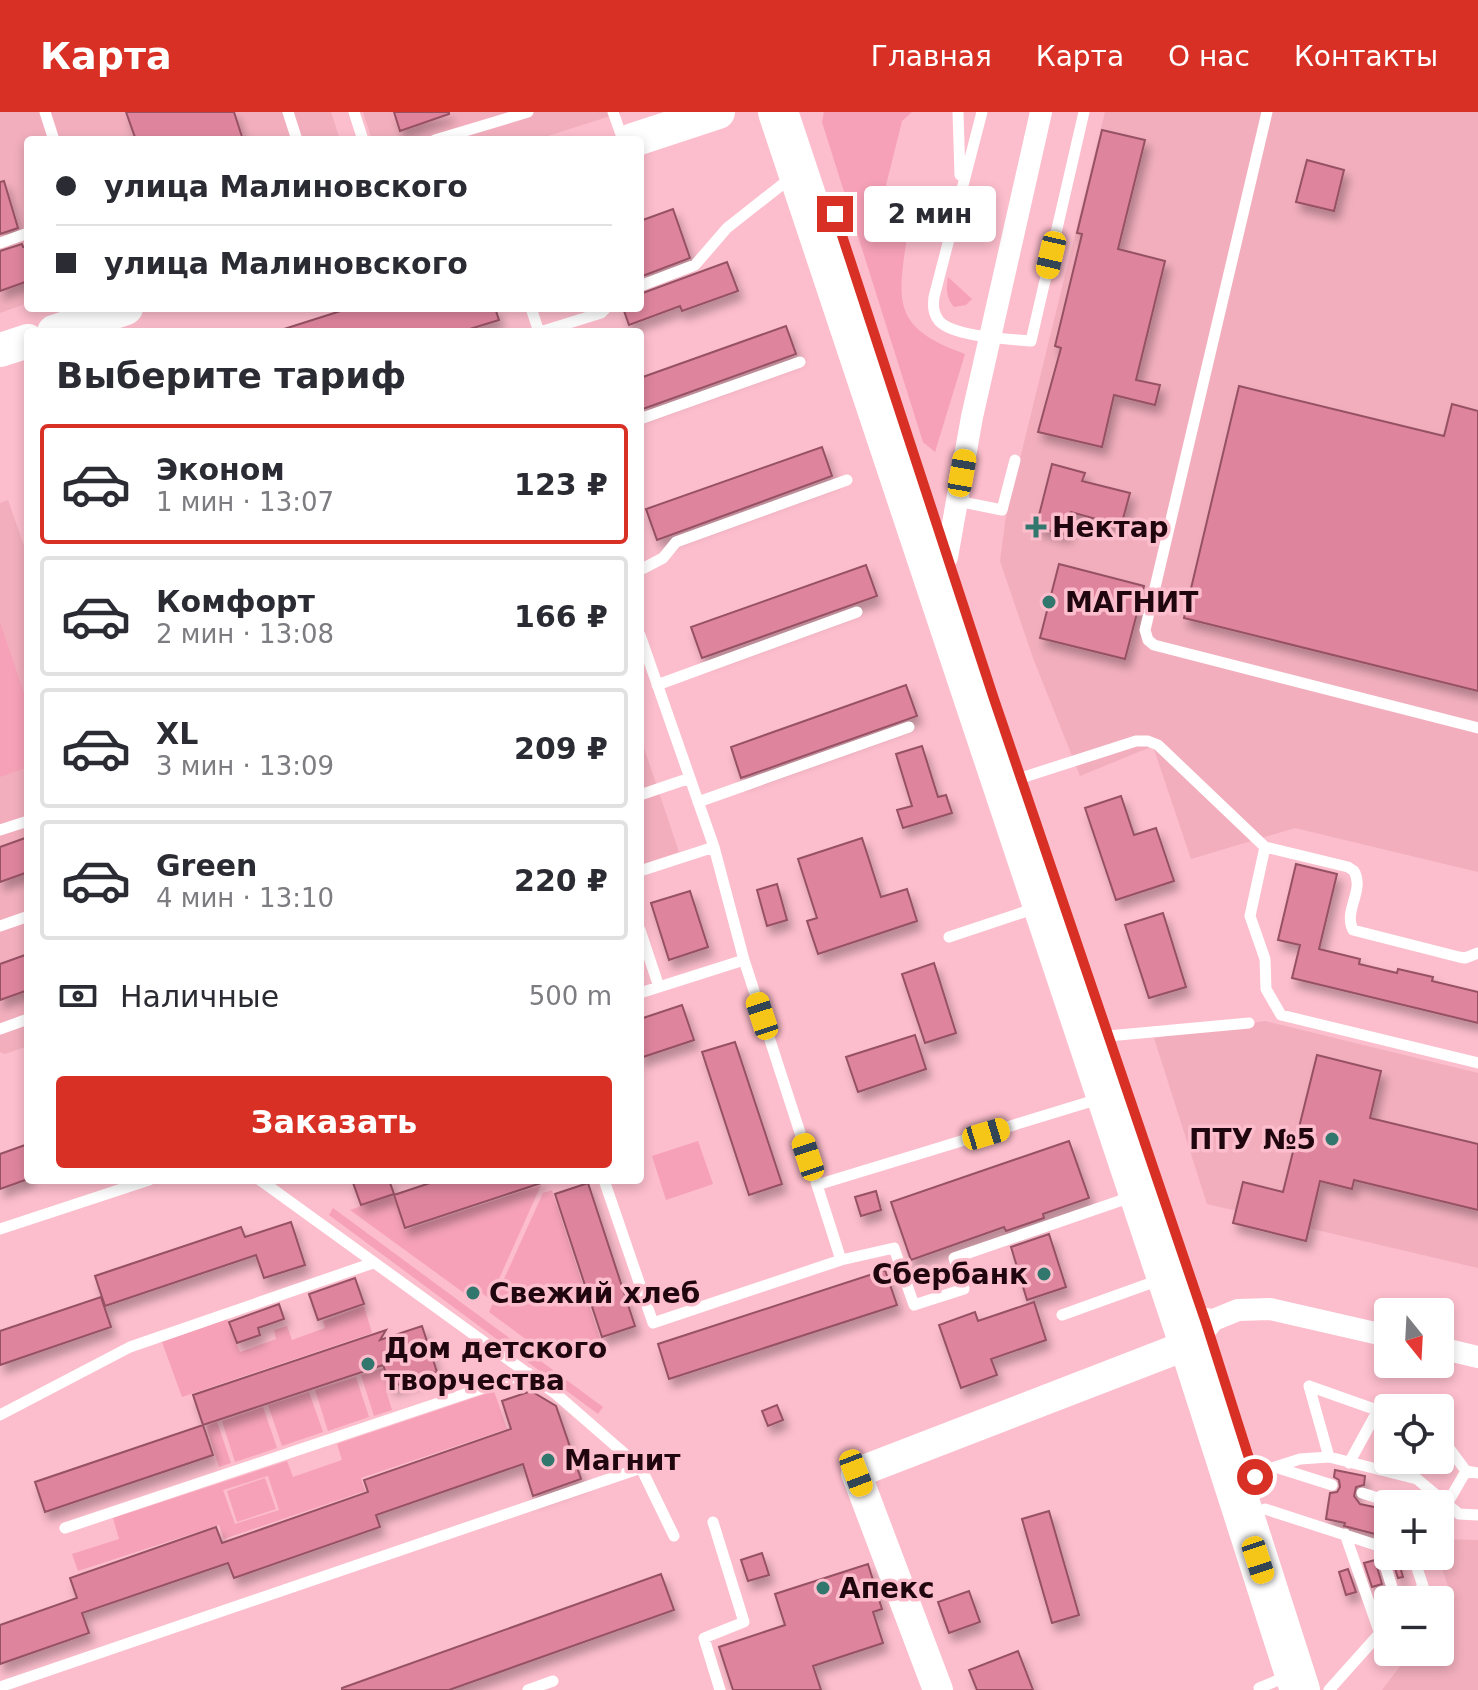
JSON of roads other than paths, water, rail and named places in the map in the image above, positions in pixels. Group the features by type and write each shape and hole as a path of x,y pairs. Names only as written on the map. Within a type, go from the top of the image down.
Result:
{"highway":[{"path":"778,112 1166,1278 1197,1332 1265,1484 1301,1686"},
{"path":"800,112 1108,1036 1301,1686"}],"main road":[{"path":"644,136 718,112"},
{"path":"66,328 114,312"},
{"path":"0,350 24,342"}],"street":[{"path":"947,557 972,417 1041,112"},
{"path":"938,1690 856,1473 1172,1351 1197,1332 1238,1310 1270,1309 1374,1333"},
{"path":"1454,1351 1478,1357"}],"lane":[{"path":"45,112 53,136"},
{"path":"288,112 296,136"},
{"path":"354,112 362,136"},
{"path":"448,136 528,112"},
{"path":"613,112 622,136"},
{"path":"958,112 961,187"},
{"path":"982,112 933,309 937,319 946,327 991,338 1031,341 1084,112"},
{"path":"1267,112 1145,630 1148,640 1154,645 1478,728"},
{"path":"644,284 695,265 727,228 799,172"},
{"path":"0,243 24,234"},
{"path":"552,328 602,312"},
{"path":"644,418 800,362"},
{"path":"957,501 1002,510 1015,460"},
{"path":"644,568 663,558 676,542 847,480"},
{"path":"657,685 857,612"},
{"path":"644,647 714,847 744,960 841,1260"},
{"path":"698,802 909,727"},
{"path":"1021,778 1136,741 1148,741 1158,745 1265,847 1354,871 1358,883 1350,918 1353,930 1459,957 1478,953"},
{"path":"644,794 690,778"},
{"path":"0,830 24,822"},
{"path":"644,870 714,847"},
{"path":"1265,847 1250,916 1265,959 1266,989 1281,1015 1478,1063"},
{"path":"949,937 1043,906"},
{"path":"0,926 24,918"},
{"path":"644,942 659,987"},
{"path":"644,992 744,960"},
{"path":"0,1029 24,1020"},
{"path":"1108,1036 1249,1023"},
{"path":"817,1185 1106,1097"},
{"path":"0,1229 137,1184"},
{"path":"265,1184 556,1394 641,1468 674,1536"},
{"path":"605,1184 653,1323 841,1260 894,1248 914,1305 964,1289 954,1258 1138,1194"},
{"path":"0,1415 130,1347 373,1263"},
{"path":"1062,1315 1166,1278"},
{"path":"65,1528 528,1373"},
{"path":"1329,1457 1309,1386 1374,1409"},
{"path":"1349,1463 1374,1426"},
{"path":"1454,1452 1472,1472 1454,1495"},
{"path":"1265,1484 1300,1459 1329,1457 1417,1479 1430,1490"},
{"path":"0,1687 641,1468"},
{"path":"1265,1484 1332,1485"},
{"path":"1265,1484 1345,1534 1374,1542"},
{"path":"1362,1493 1374,1497"},
{"path":"1454,1510 1459,1514 1478,1515"},
{"path":"713,1522 744,1622 704,1638 720,1690"},
{"path":"1345,1534 1374,1605"},
{"path":"1301,1686 1374,1636"},
{"path":"528,1690 553,1681"}],"place":[{"name":"Нектар","path":"1036,527"},
{"name":"МАГНИТ","path":"1049,602"},
{"name":"ПТУ №5","path":"1332,1139"},
{"name":"Сбербанк","path":"1044,1274"},
{"name":"Свежий хлеб","path":"473,1293"},
{"name":"Дом детского творчества","path":"368,1364"},
{"name":"Магнит","path":"548,1460"},
{"name":"Апекс","path":"823,1588"}]}
